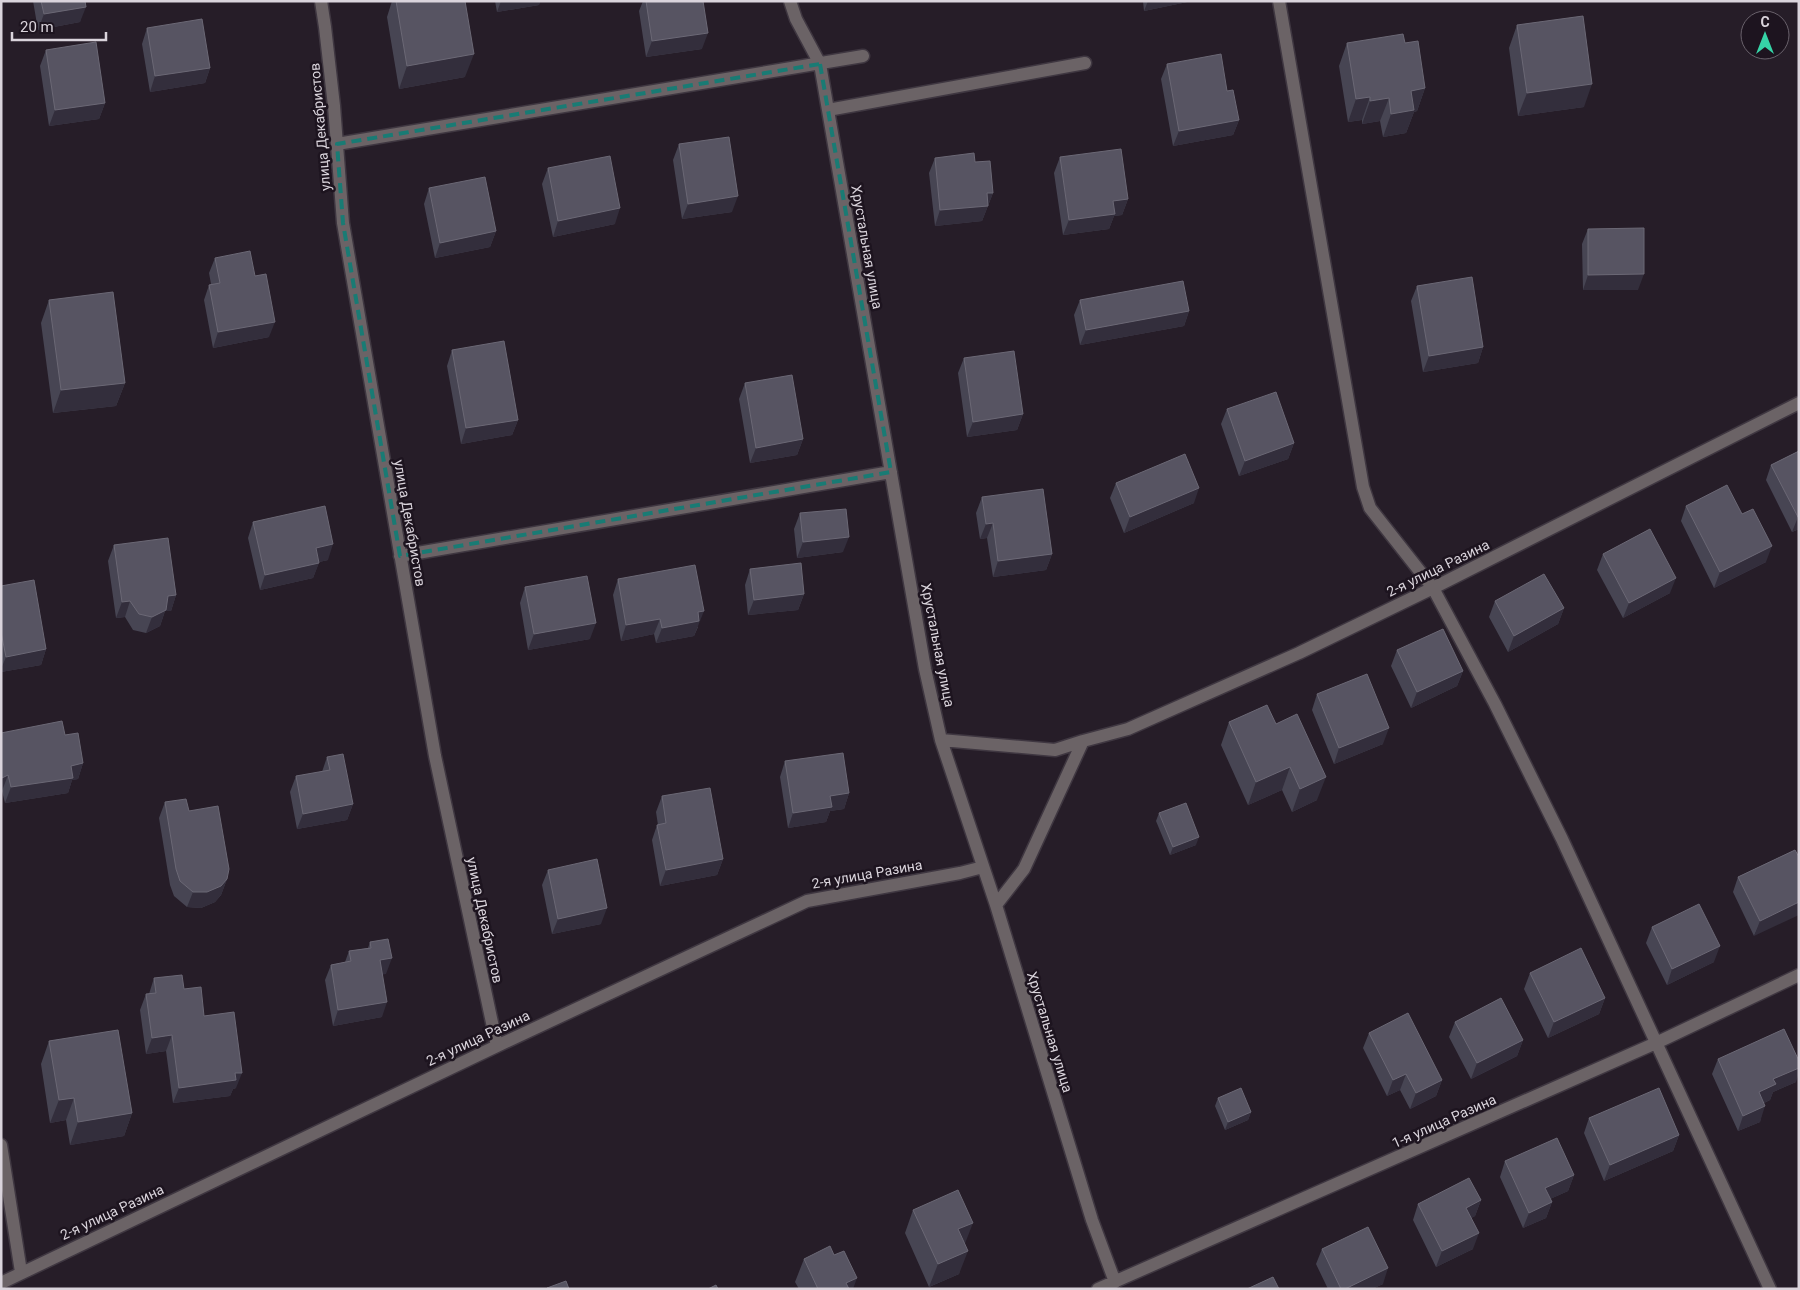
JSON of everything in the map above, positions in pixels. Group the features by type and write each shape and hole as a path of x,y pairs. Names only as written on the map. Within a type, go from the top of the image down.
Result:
{"street":[{"name":"улица Декабристов","path":"321,1 326,27 343,222 435,756 463,894 498,1046"},
{"name":"Хрустальная улица","path":"790,1 796,19 820,64 925,669 941,740 996,905 1092,1220 1115,1282"},
{"path":"1279,1 1363,486 1370,508 1433,588 1495,704 1562,839 1770,1289"},
{"path":"337,144 863,56"},
{"path":"828,110 1086,63"},
{"name":"2-я улица Разина","path":"941,740 1055,750 1128,729 1299,652 1433,588 1799,404"},
{"path":"400,556 891,472"},
{"path":"996,905 1024,869 1083,741"},
{"name":"2-я улица Разина","path":"1,1283 807,900 983,867"},
{"name":"1-я улица Разина","path":"1098,1289 1656,1043 1799,975"},
{"path":"1,1144 21,1272"}],"highlighted area":[{"path":"820,64 891,472 400,556 343,223 337,144"}],"building":[{"path":"41,1 85,1 86,7 44,14"},
{"path":"396,1 465,1 474,54 407,66"},
{"path":"646,1 703,1 708,33 652,41"},
{"path":"1583,16 1592,84 1527,93 1517,25"},
{"path":"202,19 210,68 155,76 147,28"},
{"path":"1403,34 1405,43 1418,41 1425,88 1411,91 1414,110 1391,114 1389,98 1370,101 1370,97 1356,99 1347,43"},
{"path":"96,42 105,103 55,110 46,50"},
{"path":"1221,54 1227,91 1233,90 1239,120 1179,131 1167,64"},
{"path":"729,137 738,196 688,204 679,144"},
{"path":"1121,149 1128,199 1113,201 1115,214 1069,220 1060,157"},
{"path":"974,153 975,162 990,161 993,193 987,193 988,206 940,210 935,158"},
{"path":"610,156 620,208 558,221 548,168"},
{"path":"485,177 496,231 440,243 429,188"},
{"path":"1644,228 1644,274 1588,275 1588,229"},
{"path":"250,251 255,276 266,274 275,322 218,332 209,285 220,283 215,258"},
{"path":"1472,277 1483,347 1429,356 1417,286"},
{"path":"1183,281 1189,311 1086,330 1080,300"},
{"path":"113,292 125,383 61,390 49,300"},
{"path":"504,341 518,420 466,428 452,350"},
{"path":"1014,351 1023,414 973,422 964,358"},
{"path":"792,375 803,439 756,448 745,383"},
{"path":"1276,392 1294,443 1245,461 1227,409"},
{"path":"1799,451 1799,516 1798,517 1771,465"},
{"path":"1185,454 1199,488 1130,517 1116,483"},
{"path":"1727,485 1742,514 1753,509 1772,546 1720,572 1686,506"},
{"path":"1043,489 1052,554 998,561 993,523 986,524 982,497"},
{"path":"325,506 333,544 316,548 319,563 265,575 253,522"},
{"path":"846,509 849,537 803,542 800,513"},
{"path":"1650,529 1676,578 1629,603 1603,554"},
{"path":"168,538 176,595 168,596 166,610 152,617 139,614 130,601 122,602 114,545"},
{"path":"801,563 804,594 754,600 750,569"},
{"path":"695,565 704,611 698,612 699,621 662,628 660,619 626,625 618,579"},
{"path":"1544,574 1564,608 1514,636 1495,601"},
{"path":"587,576 596,623 534,634 525,587"},
{"path":"34,580 46,649 6,657 1,632 1,586"},
{"path":"1443,629 1463,671 1417,692 1397,650"},
{"path":"1367,674 1389,728 1339,748 1317,694"},
{"path":"1267,705 1276,724 1297,714 1326,777 1300,789 1290,767 1256,782 1229,722"},
{"path":"62,721 65,735 78,733 83,763 71,766 73,778 11,787 8,775 2,778 1,774 1,733"},
{"path":"843,753 849,793 830,796 832,807 793,813 785,761"},
{"path":"343,754 353,804 303,814 296,776 330,770 327,757"},
{"path":"710,788 723,859 666,870 657,825 666,823 662,796"},
{"path":"186,799 189,811 218,806 229,869 227,879 221,886 207,892 193,892 180,881 176,869 165,802"},
{"path":"1186,803 1199,837 1173,847 1159,813"},
{"path":"1795,850 1799,857 1799,902 1760,921 1738,877"},
{"path":"597,859 607,908 558,919 548,870"},
{"path":"1699,904 1720,946 1672,969 1652,927"},
{"path":"388,939 392,958 380,960 387,1002 338,1010 331,965 351,961 349,951 371,948 370,942"},
{"path":"1581,948 1605,998 1554,1022 1530,973"},
{"path":"182,975 184,989 201,987 204,1016 234,1012 242,1073 235,1073 236,1080 179,1088 172,1035 152,1038 146,994 156,993 154,978"},
{"path":"1501,998 1523,1040 1477,1063 1455,1022"},
{"path":"1408,1013 1442,1080 1416,1093 1406,1074 1393,1080 1369,1033"},
{"path":"1784,1029 1799,1061 1799,1068 1773,1079 1776,1084 1759,1092 1765,1106 1743,1116 1718,1059"},
{"path":"118,1030 132,1113 78,1122 74,1098 59,1100 49,1041"},
{"path":"1241,1088 1251,1112 1228,1122 1218,1098"},
{"path":"1659,1088 1679,1135 1610,1165 1589,1118"},
{"path":"1557,1138 1574,1175 1545,1188 1552,1202 1529,1213 1505,1161"},
{"path":"1469,1178 1481,1200 1466,1208 1479,1233 1442,1251 1418,1204"},
{"path":"958,1190 973,1223 958,1229 968,1251 938,1264 913,1210"},
{"path":"1368,1227 1388,1268 1345,1289 1341,1289 1322,1249"},
{"path":"830,1246 834,1255 844,1251 857,1278 846,1283 849,1289 818,1289 804,1259"},
{"path":"1273,1277 1279,1289 1247,1289"},
{"path":"566,1281 569,1289 547,1288"},
{"path":"716,1285 718,1289 708,1289"}]}
